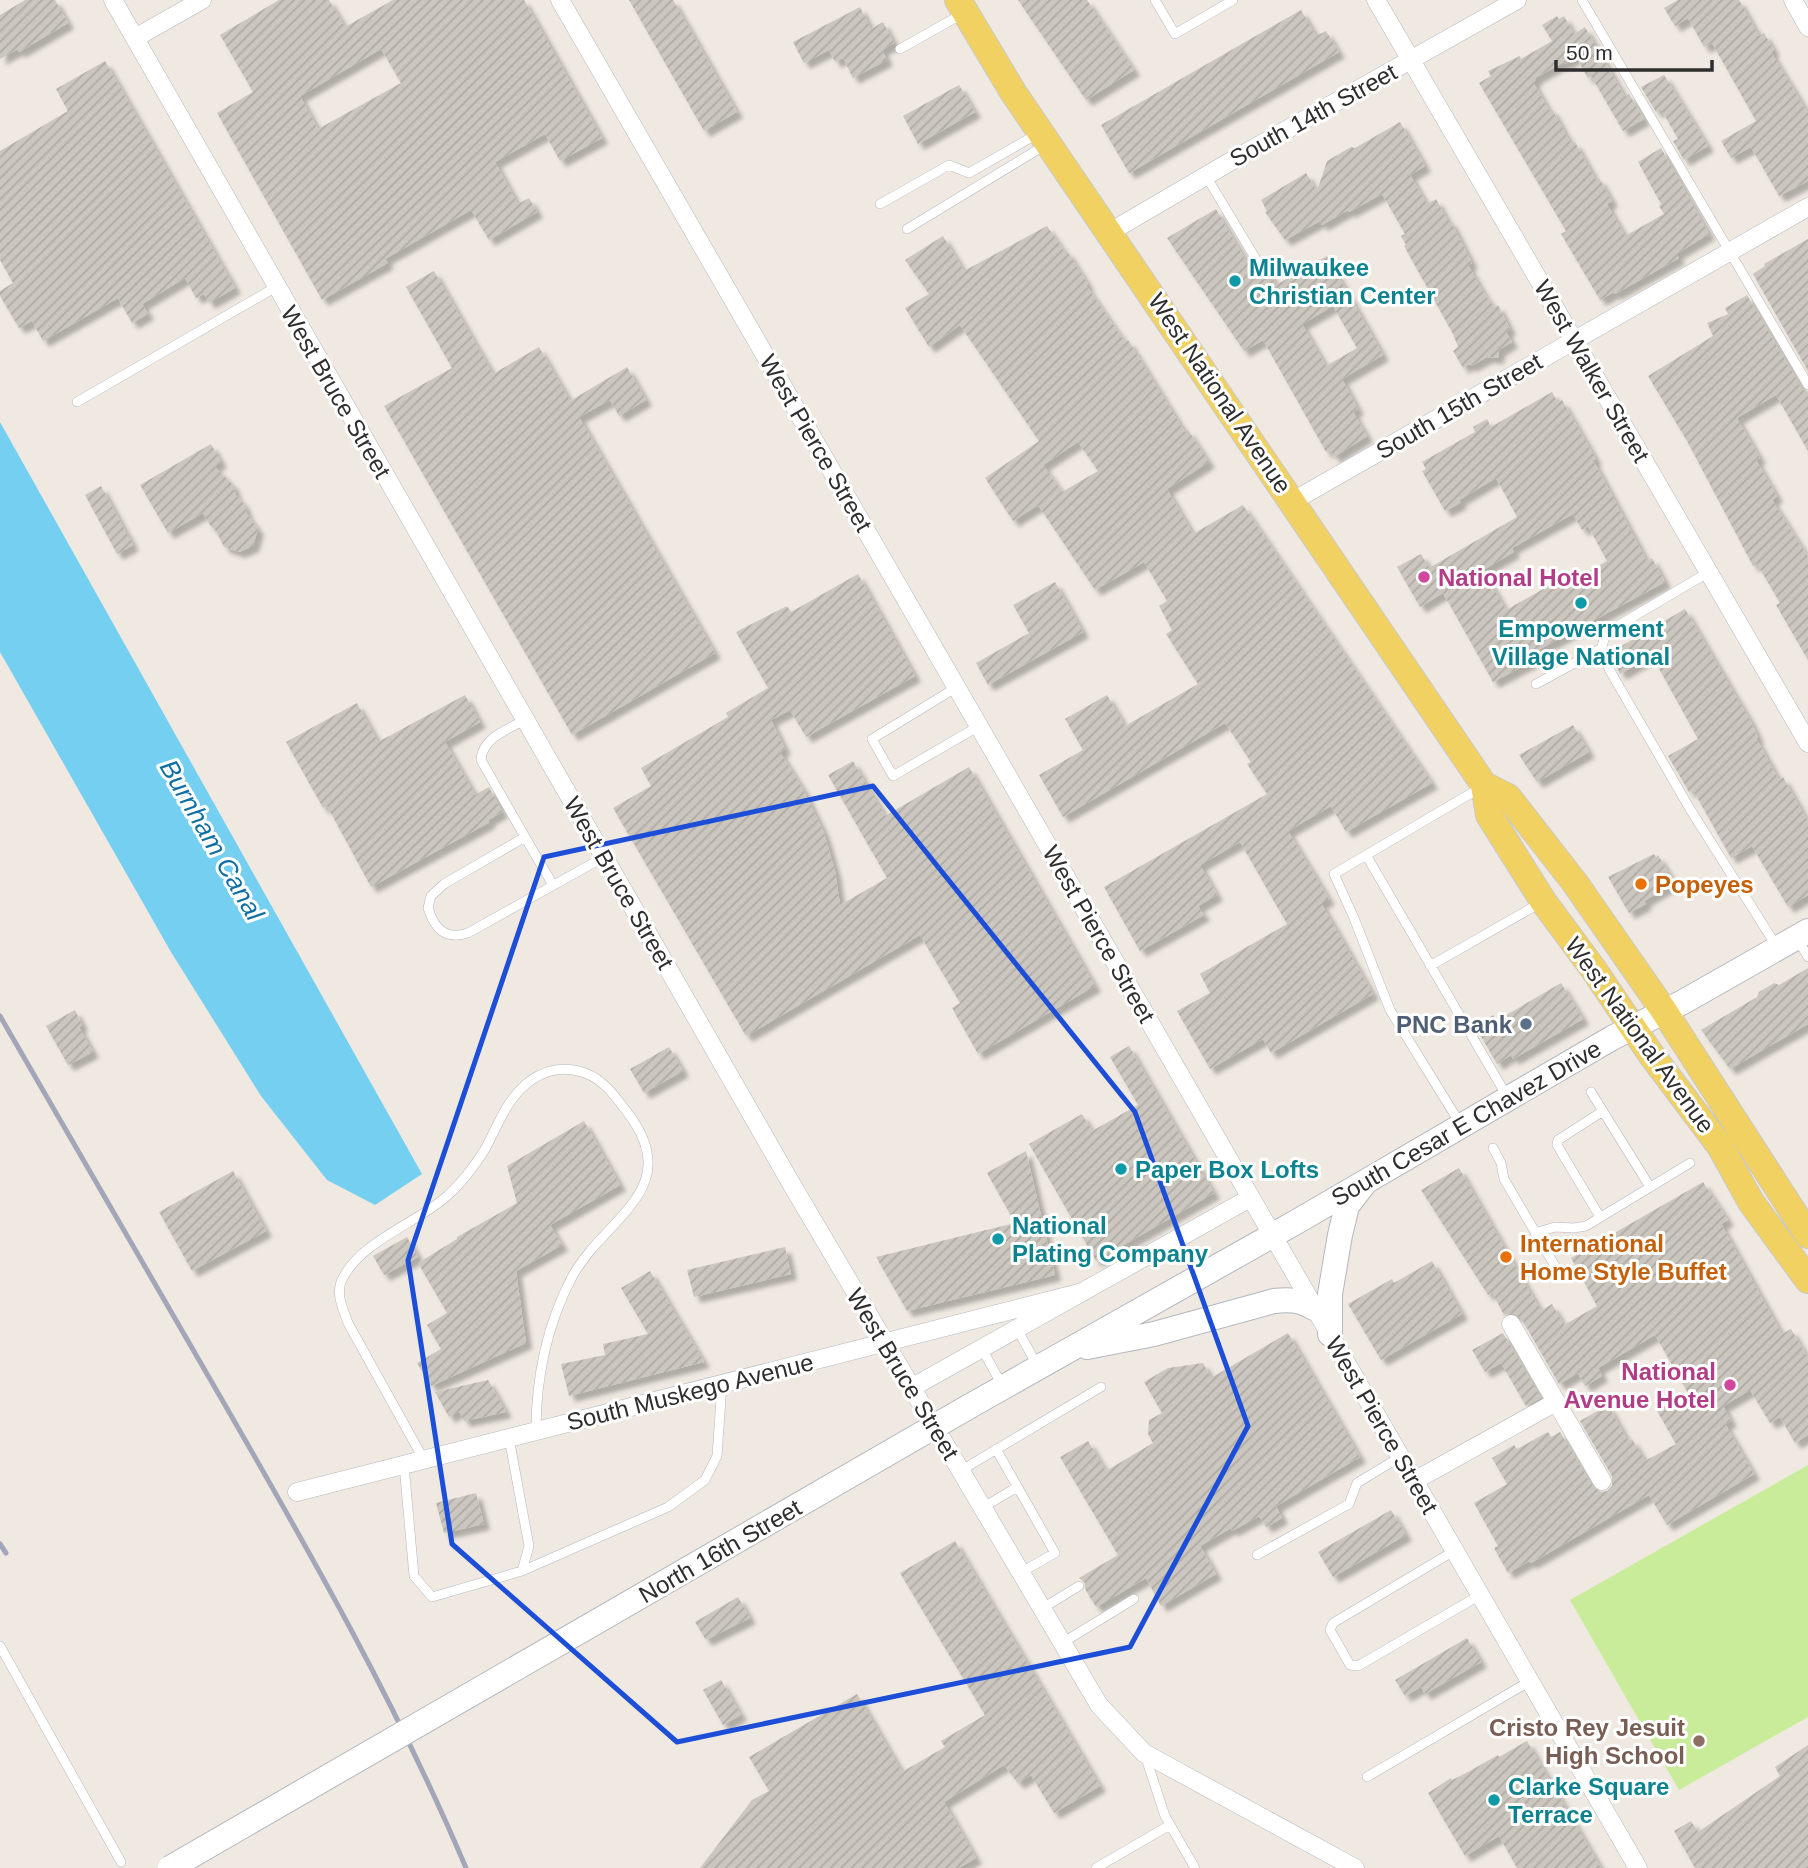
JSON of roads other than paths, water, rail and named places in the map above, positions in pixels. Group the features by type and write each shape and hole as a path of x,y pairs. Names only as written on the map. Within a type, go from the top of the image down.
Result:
{"main road":[{"name":"West National Avenue","path":"962,6 1013,92 1485,785 1489,815 1544,901 1632,1026 1731,1140 1808,1235"},
{"name":"West National Avenue","path":"1485,785 1508,797 1576,883 1664,1011 1731,1140 1751,1202 1808,1280"},
{"path":"1544,901 1576,883"},
{"name":"South Cesar E Chavez Drive","path":"1271,1236 1632,1026 1798,943"},
{"path":"1330,1334 1330,1293 1340,1235 1347,1206 1366,1181"},
{"name":"North 16th Street","path":"170,1868 1066,1351 1271,1236"},
{"path":"1066,1351 1174,1328 1274,1301 1289,1299 1314,1308"}],"street":[{"name":"West Bruce Street","path":"113,0 524,720 884,1342 1099,1705 1144,1752 1355,1868"},
{"path":"135,38 202,0"},
{"name":"West Pierce Street","path":"560,0 1638,1868"},
{"name":"West Walker Street","path":"1376,0 1808,743"},
{"name":"South 14th Street","path":"1110,232 1517,0"},
{"path":"1793,0 1808,27"},
{"name":"South 15th Street","path":"1293,501 1808,207"},
{"name":"South Muskego Avenue","path":"911,1388 1250,1199"},
{"name":"South Muskego Avenue","path":"297,1492 1083,1292"},
{"path":"1511,1324 1602,1480"},
{"path":"1414,1481 1556,1402"}],"lane":[{"path":"1155,0 1175,34 1233,0"},
{"path":"1582,0 1808,385"},
{"path":"900,49 962,6"},
{"path":"880,204 949,165 969,173 1045,138"},
{"path":"907,229 1045,138"},
{"path":"1206,176 1260,265"},
{"path":"77,402 276,287"},
{"path":"1709,572 1609,631 1602,641 1602,648 1609,669 1684,798 1798,943"},
{"path":"1536,684 1602,648"},
{"path":"957,687 872,739 877,748 893,776 979,726"},
{"path":"524,720 490,740 481,754 481,760 553,885"},
{"path":"1461,1126 1390,1010 1334,874 1485,785"},
{"path":"524,837 444,884 431,896 428,908 430,915 443,933 458,937 468,933 604,857"},
{"path":"1366,855 1508,1099"},
{"path":"1430,966 1544,901"},
{"path":"425,1460 348,1323 340,1300 341,1284 355,1262 386,1237 436,1207 463,1182 484,1150 505,1109 526,1084 551,1069 578,1070 593,1075 610,1089 634,1120 648,1148 647,1170 642,1191 633,1205 597,1241 573,1276 556,1316 538,1376 536,1431"},
{"path":"1591,1092 1650,1187"},
{"path":"1600,1217 1557,1145 1558,1139 1564,1134 1603,1111"},
{"path":"1493,1148 1501,1163 1504,1179 1555,1266"},
{"path":"1535,1233 1555,1227 1586,1226 1690,1163"},
{"path":"1017,1329 1036,1363"},
{"path":"982,1349 1002,1385"},
{"path":"404,1465 414,1576 432,1597 522,1571 668,1507 705,1480 717,1456 722,1384"},
{"path":"960,1471 1101,1387"},
{"path":"509,1438 529,1546 522,1571"},
{"path":"996,1450 1055,1553 1020,1573"},
{"path":"1256,1555 1349,1504 1357,1483 1400,1457"},
{"path":"982,1508 1017,1488"},
{"path":"1454,1551 1333,1623 1330,1630 1350,1665 1358,1666 1480,1595"},
{"path":"1041,1608 1079,1586"},
{"path":"1062,1643 1135,1599"},
{"path":"0,1646 121,1862"},
{"path":"1367,1777 1530,1681"},
{"path":"1144,1752 1170,1825 1195,1868"},
{"path":"1096,1868 1170,1825"}],"water":[{"name":"Burnham Canal","path":"0,422 422,1174 375,1205 327,1180 261,1096 171,952 0,652"}],"railway":[{"path":"0,1016 322,1575 412,1749 466,1868"},
{"path":"0,1544 6,1553"}],"place":[{"name":"Milwaukee Christian Center","path":"1235,281"},
{"name":"National Hotel","path":"1424,577"},
{"name":"Empowerment Village National","path":"1581,603"},
{"name":"Popeyes","path":"1641,884"},
{"name":"PNC Bank","path":"1526,1024"},
{"name":"Paper Box Lofts","path":"1121,1169"},
{"name":"National Plating Company","path":"998,1239"},
{"name":"International Home Style Buffet","path":"1506,1257"},
{"name":"National Avenue Hotel","path":"1730,1385"},
{"name":"Cristo Rey Jesuit High School","path":"1699,1741"},
{"name":"Clarke Square Terrace","path":"1494,1800"}]}
